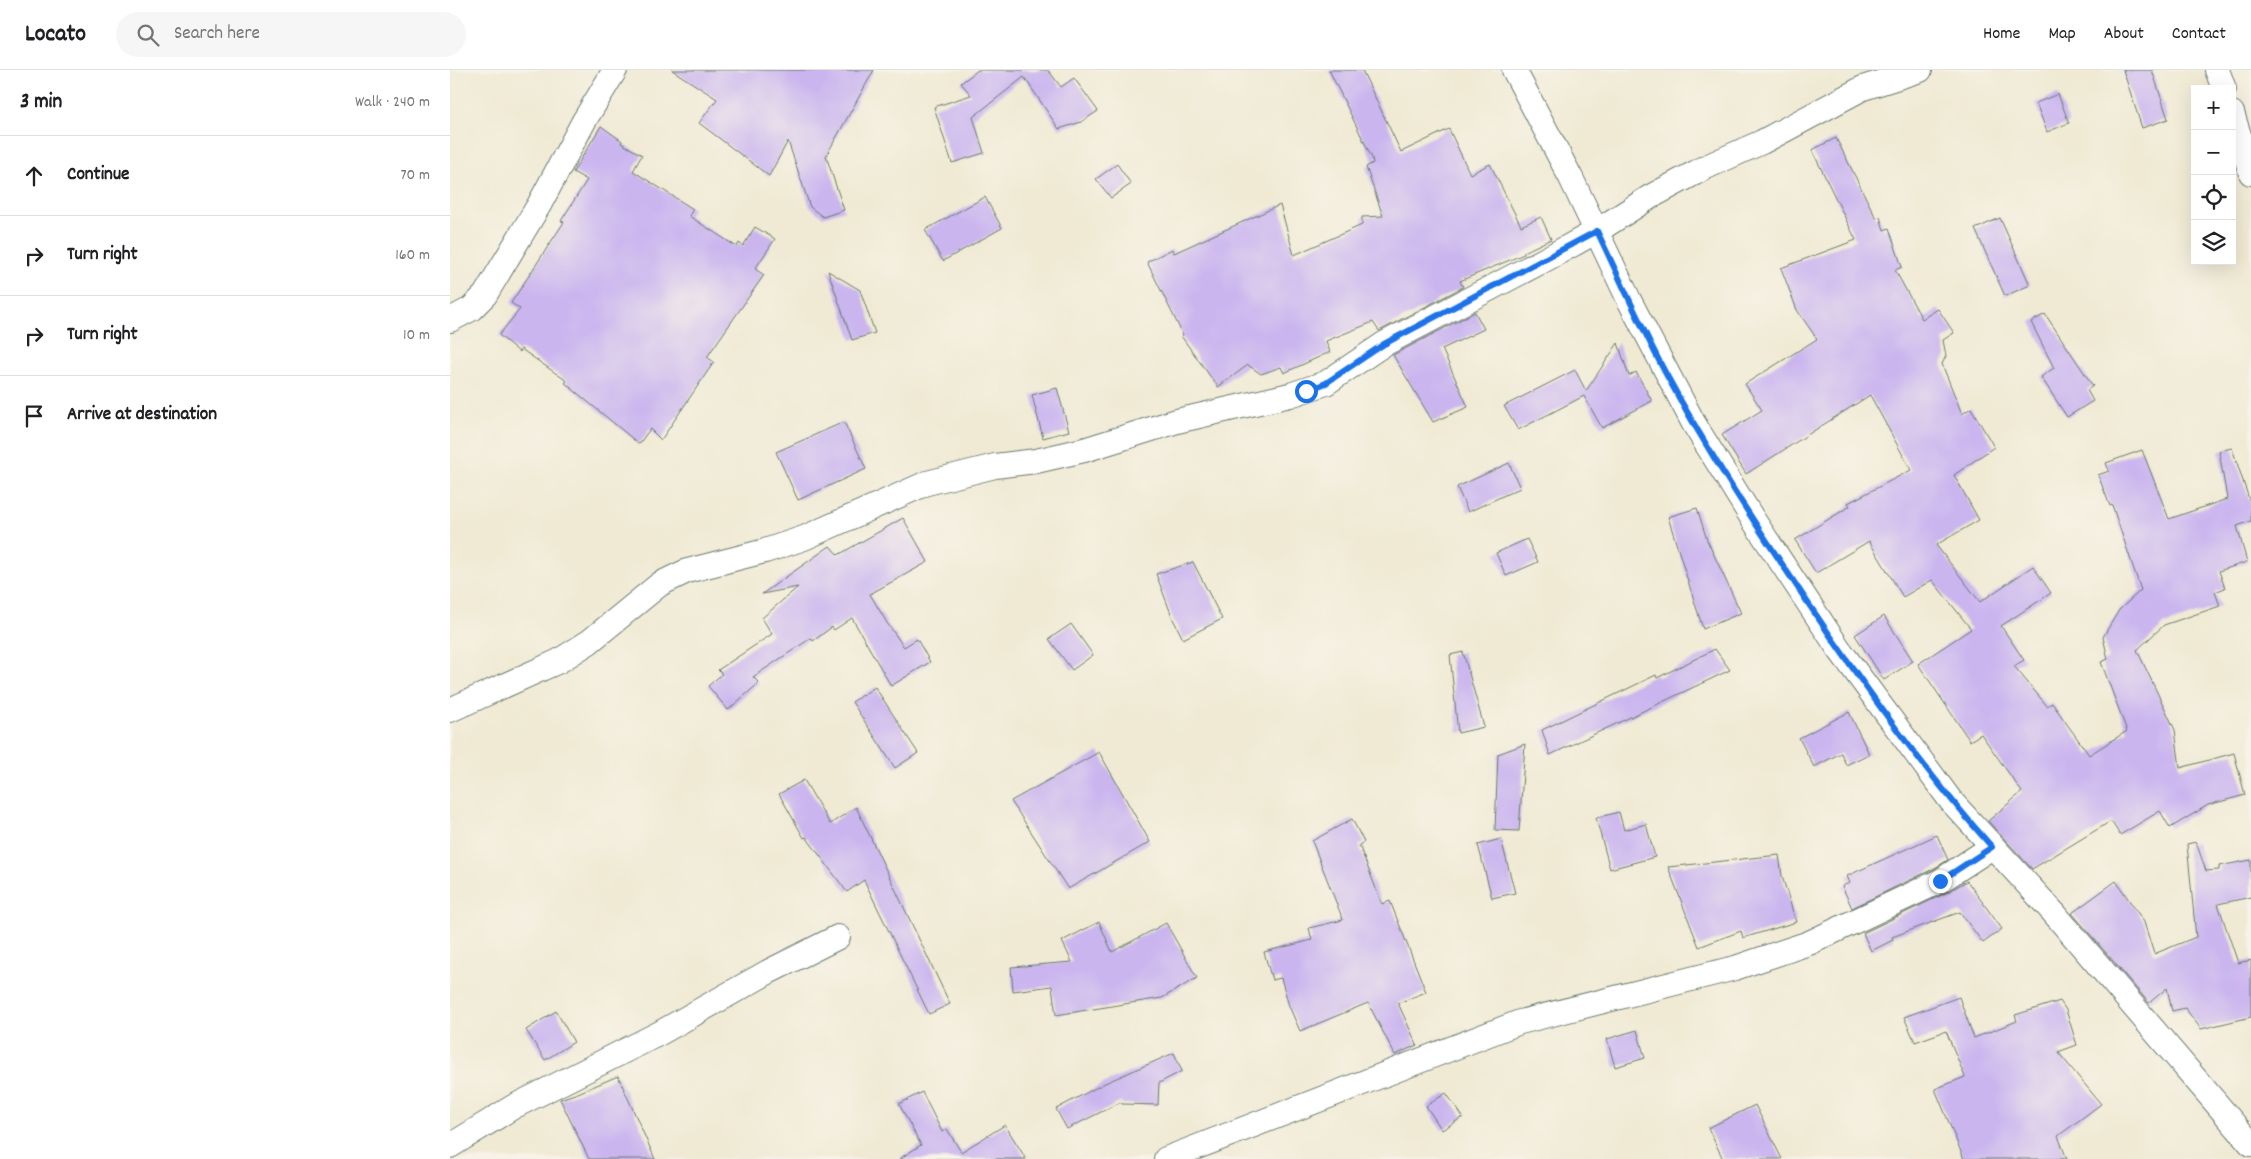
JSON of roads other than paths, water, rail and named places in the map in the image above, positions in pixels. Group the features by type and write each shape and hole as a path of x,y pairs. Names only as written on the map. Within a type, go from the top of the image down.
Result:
{"street":[{"path":"450,320 471,309 484,295 539,205 584,121 615,70"},
{"path":"1514,70 1597,231 1666,374 1694,424 1754,521 1833,641 1951,801 2078,940 2251,1144"},
{"path":"450,710 559,661 589,642 660,584 687,571 765,551 804,538 927,483 995,466 1036,461 1084,450 1177,421 1306,391 1326,383 1384,344 1597,231 1650,197 1863,88 1920,70"},
{"path":"2217,70 2223,85"},
{"path":"2236,126 2251,173"},
{"path":"1166,1159 1520,1022 1735,968 1808,943 1940,881 1992,847"},
{"path":"450,1146 530,1098 660,1033 760,976 838,937"}]}
